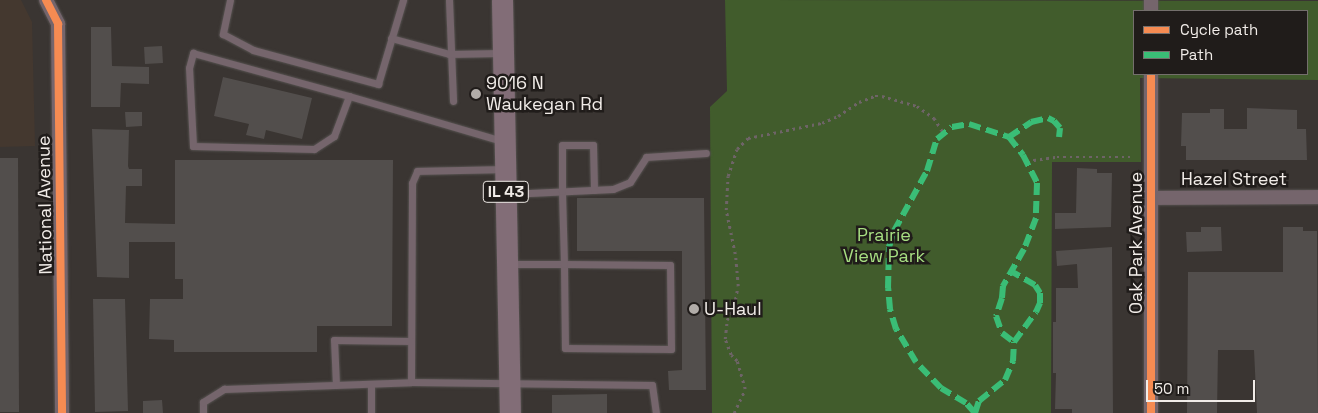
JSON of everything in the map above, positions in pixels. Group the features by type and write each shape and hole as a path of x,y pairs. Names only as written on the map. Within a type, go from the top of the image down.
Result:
{"main road":[{"name":"IL 43","path":"502,0 510,413"}],"street":[{"name":"National Avenue","path":"46,0 58,24 62,413"},
{"name":"Oak Park Avenue","path":"1150,75 1151,413"},
{"name":"Hazel Street","path":"1150,198 1318,197"}],"lane":[{"path":"230,0 223,34 253,50 378,84 403,0"},
{"path":"449,0 454,101"},
{"path":"391,38 452,54 503,53"},
{"path":"348,96 334,136 314,149 193,146 189,68 193,53 348,96 505,142"},
{"path":"507,264 564,264 670,265 671,349 565,348 564,264 562,191 562,145 593,146 594,190"},
{"path":"506,194 613,189 630,182 646,157 706,154"},
{"path":"411,382 412,183 417,171 505,169"},
{"path":"336,385 334,340 411,341"},
{"path":"203,413 203,402 224,389 411,382 652,385 656,413"},
{"path":"371,384 371,413"}],"path":[{"path":"734,413 744,395 745,389 737,360 731,355 725,340 727,320 734,306 738,286 735,254 726,210 728,176 737,149 748,138 822,123 866,98 875,96 882,96 917,106 934,118 943,132"},
{"path":"1027,161 1057,157 1130,157"}],"shaded area":[{"path":"0,0 21,0 32,22 35,146 0,147"}],"green space":[{"name":"Prairie View Park","path":"725,0 1318,1 1318,80 1140,78 1141,162 1052,162 1051,413 712,413 710,107 727,91"}],"building":[{"path":"91,27 111,27 112,66 149,67 149,84 121,83 120,107 91,107"},
{"path":"162,46 163,63 145,64 144,47"},
{"path":"223,77 312,98 302,139 266,130 264,139 246,135 249,124 214,116"},
{"path":"1247,108 1297,110 1297,129 1306,129 1307,160 1186,160 1186,146 1181,146 1182,113 1210,113 1210,109 1224,109 1224,129 1247,129"},
{"path":"125,112 142,112 142,126 126,127"},
{"path":"92,129 129,130 128,166 129,169 142,169 142,186 126,186 125,223 175,224 175,160 393,160 392,326 317,326 317,352 174,352 174,340 149,339 150,299 183,299 183,279 175,279 175,242 129,242 129,278 97,277"},
{"path":"0,158 18,158 19,412 0,412"},
{"path":"1077,168 1097,169 1097,173 1112,173 1111,227 1055,229 1055,213 1076,213"},
{"name":"U-Haul","path":"577,198 704,198 706,390 669,390 668,371 682,370 682,251 577,251"},
{"path":"1201,227 1221,227 1222,251 1187,252 1186,232 1201,232"},
{"path":"1283,227 1303,227 1303,231 1317,231 1318,413 1257,413 1254,350 1218,350 1217,413 1187,413 1188,272 1283,272"},
{"path":"1112,247 1113,413 1072,413 1072,409 1055,409 1056,373 1053,373 1053,322 1056,322 1056,288 1078,288 1077,264 1057,266 1056,251"},
{"path":"93,299 125,299 128,411 95,412"},
{"path":"607,394 607,413 552,413 552,395"},
{"path":"162,400 163,413 143,413 143,401"}],"marked path":[{"path":"1009,137 1031,122 1048,118 1054,121 1060,128 1059,137"},
{"path":"975,413 966,403 941,388 916,362 896,329 890,309 888,288 889,247 894,231 927,171 937,139 952,127 969,124 1009,137 1023,155 1037,183 1036,218 1024,249 1003,286 1002,298 996,316 1002,333 1014,342"},
{"path":"975,413 979,401 1005,380 1013,361 1014,342 1036,312 1040,303 1040,293 1035,285 1011,271"}],"cycle path":[{"path":"46,0 58,24 62,413"},
{"path":"1151,75 1151,413"}],"place":[{"name":"9016 N Waukegan Rd","path":"476,94"},
{"name":"U-Haul","path":"694,309"}]}
